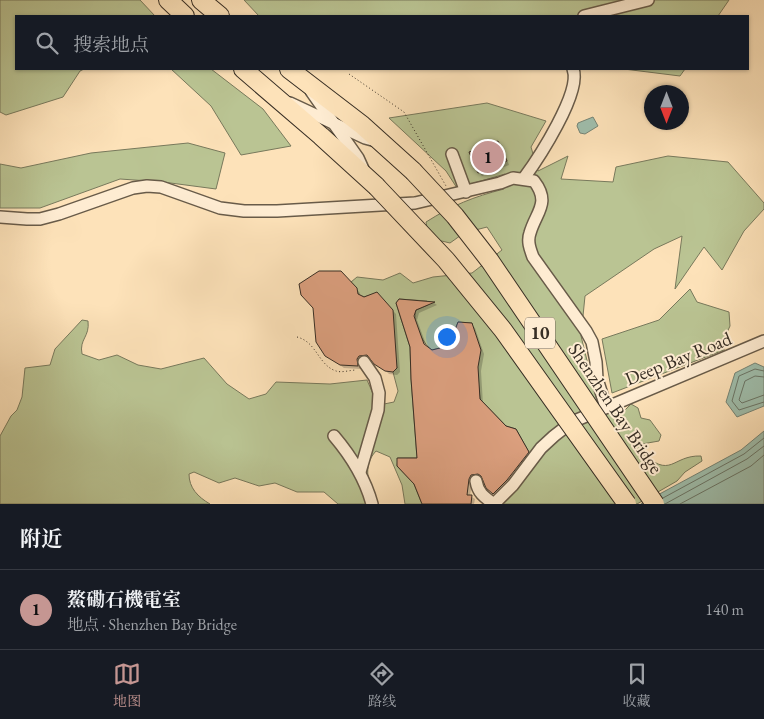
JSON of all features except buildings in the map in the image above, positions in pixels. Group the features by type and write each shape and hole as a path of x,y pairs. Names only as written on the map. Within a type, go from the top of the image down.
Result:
{"highway":[{"path":"168,0 183,15"},
{"name":"10","path":"244,70 277,97 373,184 434,247 498,324 627,504"},
{"name":"10","path":"295,73 343,109 382,142"},
{"name":"Shenzhen Bay Bridge","path":"382,142 413,171 455,216 490,261 655,504"}],"street":[{"path":"588,15 648,0"},
{"path":"524,178 540,156 556,128 575,81 573,70"},
{"path":"295,73 358,158 373,184"},
{"path":"277,97 365,138 382,142"},
{"path":"452,154 466,192"},
{"path":"0,217 27,220 40,219 133,188 147,186 161,187 220,208 277,212 415,204 513,178 524,178 534,181 540,189 542,205 530,234 529,246 533,257 592,342 597,378 606,407"},
{"name":"Deep Bay Road","path":"494,504 513,485 541,448 572,422 764,342"},
{"path":"360,472 378,410 379,392 375,378 367,366"},
{"path":"334,436 360,472 372,504"},
{"path":"476,481 482,496 494,504"}],"path":[{"path":"350,74 404,112 451,196"},
{"path":"297,337 305,339 322,361 336,371 367,366"}],"green space":[{"path":"0,0 140,0 154,15 15,15 15,70 82,70 63,97 6,115 0,112"},
{"path":"244,0 729,0 719,15 258,15"},
{"path":"172,70 212,70 263,109 291,146 241,155 211,106"},
{"path":"632,70 684,70 680,76"},
{"path":"487,103 546,121 531,147 538,171 568,156 561,179 613,182 616,167 668,156 728,162 764,203 764,209 744,231 722,270 704,247 675,289 682,236 654,249 585,296 581,336 598,405 578,414 531,456 516,429 506,426 480,399 472,323 458,322 452,338 442,341 440,348 432,350 421,337 415,320 416,310 428,305 427,301 399,299 396,303 410,347 417,458 398,458 397,466 414,484 422,504 405,504 402,485 390,457 376,451 371,457 368,470 369,483 375,504 338,504 324,492 297,492 275,483 259,486 235,478 219,483 194,472 189,474 192,488 210,504 0,504 0,436 11,416 17,410 22,397 25,368 50,365 55,349 82,320 88,321 88,326 81,349 82,354 99,360 117,355 138,365 161,369 204,358 227,384 249,399 266,394 276,382 330,384 367,380 374,396 384,404 394,402 398,391 393,372 397,368 377,293 364,297 358,294 351,282 357,277 383,280 400,273 413,283 433,277 472,273 502,250 487,227 464,233 450,243 429,238 426,222 463,202 504,189 505,174 457,188 446,171 389,118"},
{"path":"188,143 225,153 216,189 120,179 40,208 0,208 0,164 21,168 91,153"},
{"path":"690,289 697,302 729,312 730,326 724,339 724,350 612,393 602,339 659,320"},
{"path":"631,404 638,408 641,418 650,420 661,435 659,441 642,444 640,451 651,460 665,466 691,457 701,456 702,461 685,472 677,481 637,504 502,504 543,452 574,424 615,405 625,410"}],"water":[{"path":"593,117 598,126 585,134 580,133 577,126 578,123"},
{"path":"755,363 764,367 764,406 737,417 726,402 735,373"},
{"path":"764,431 764,504 641,504 741,450"}],"place":[{"name":"鰲磡石機電室","path":"488,157"}]}
